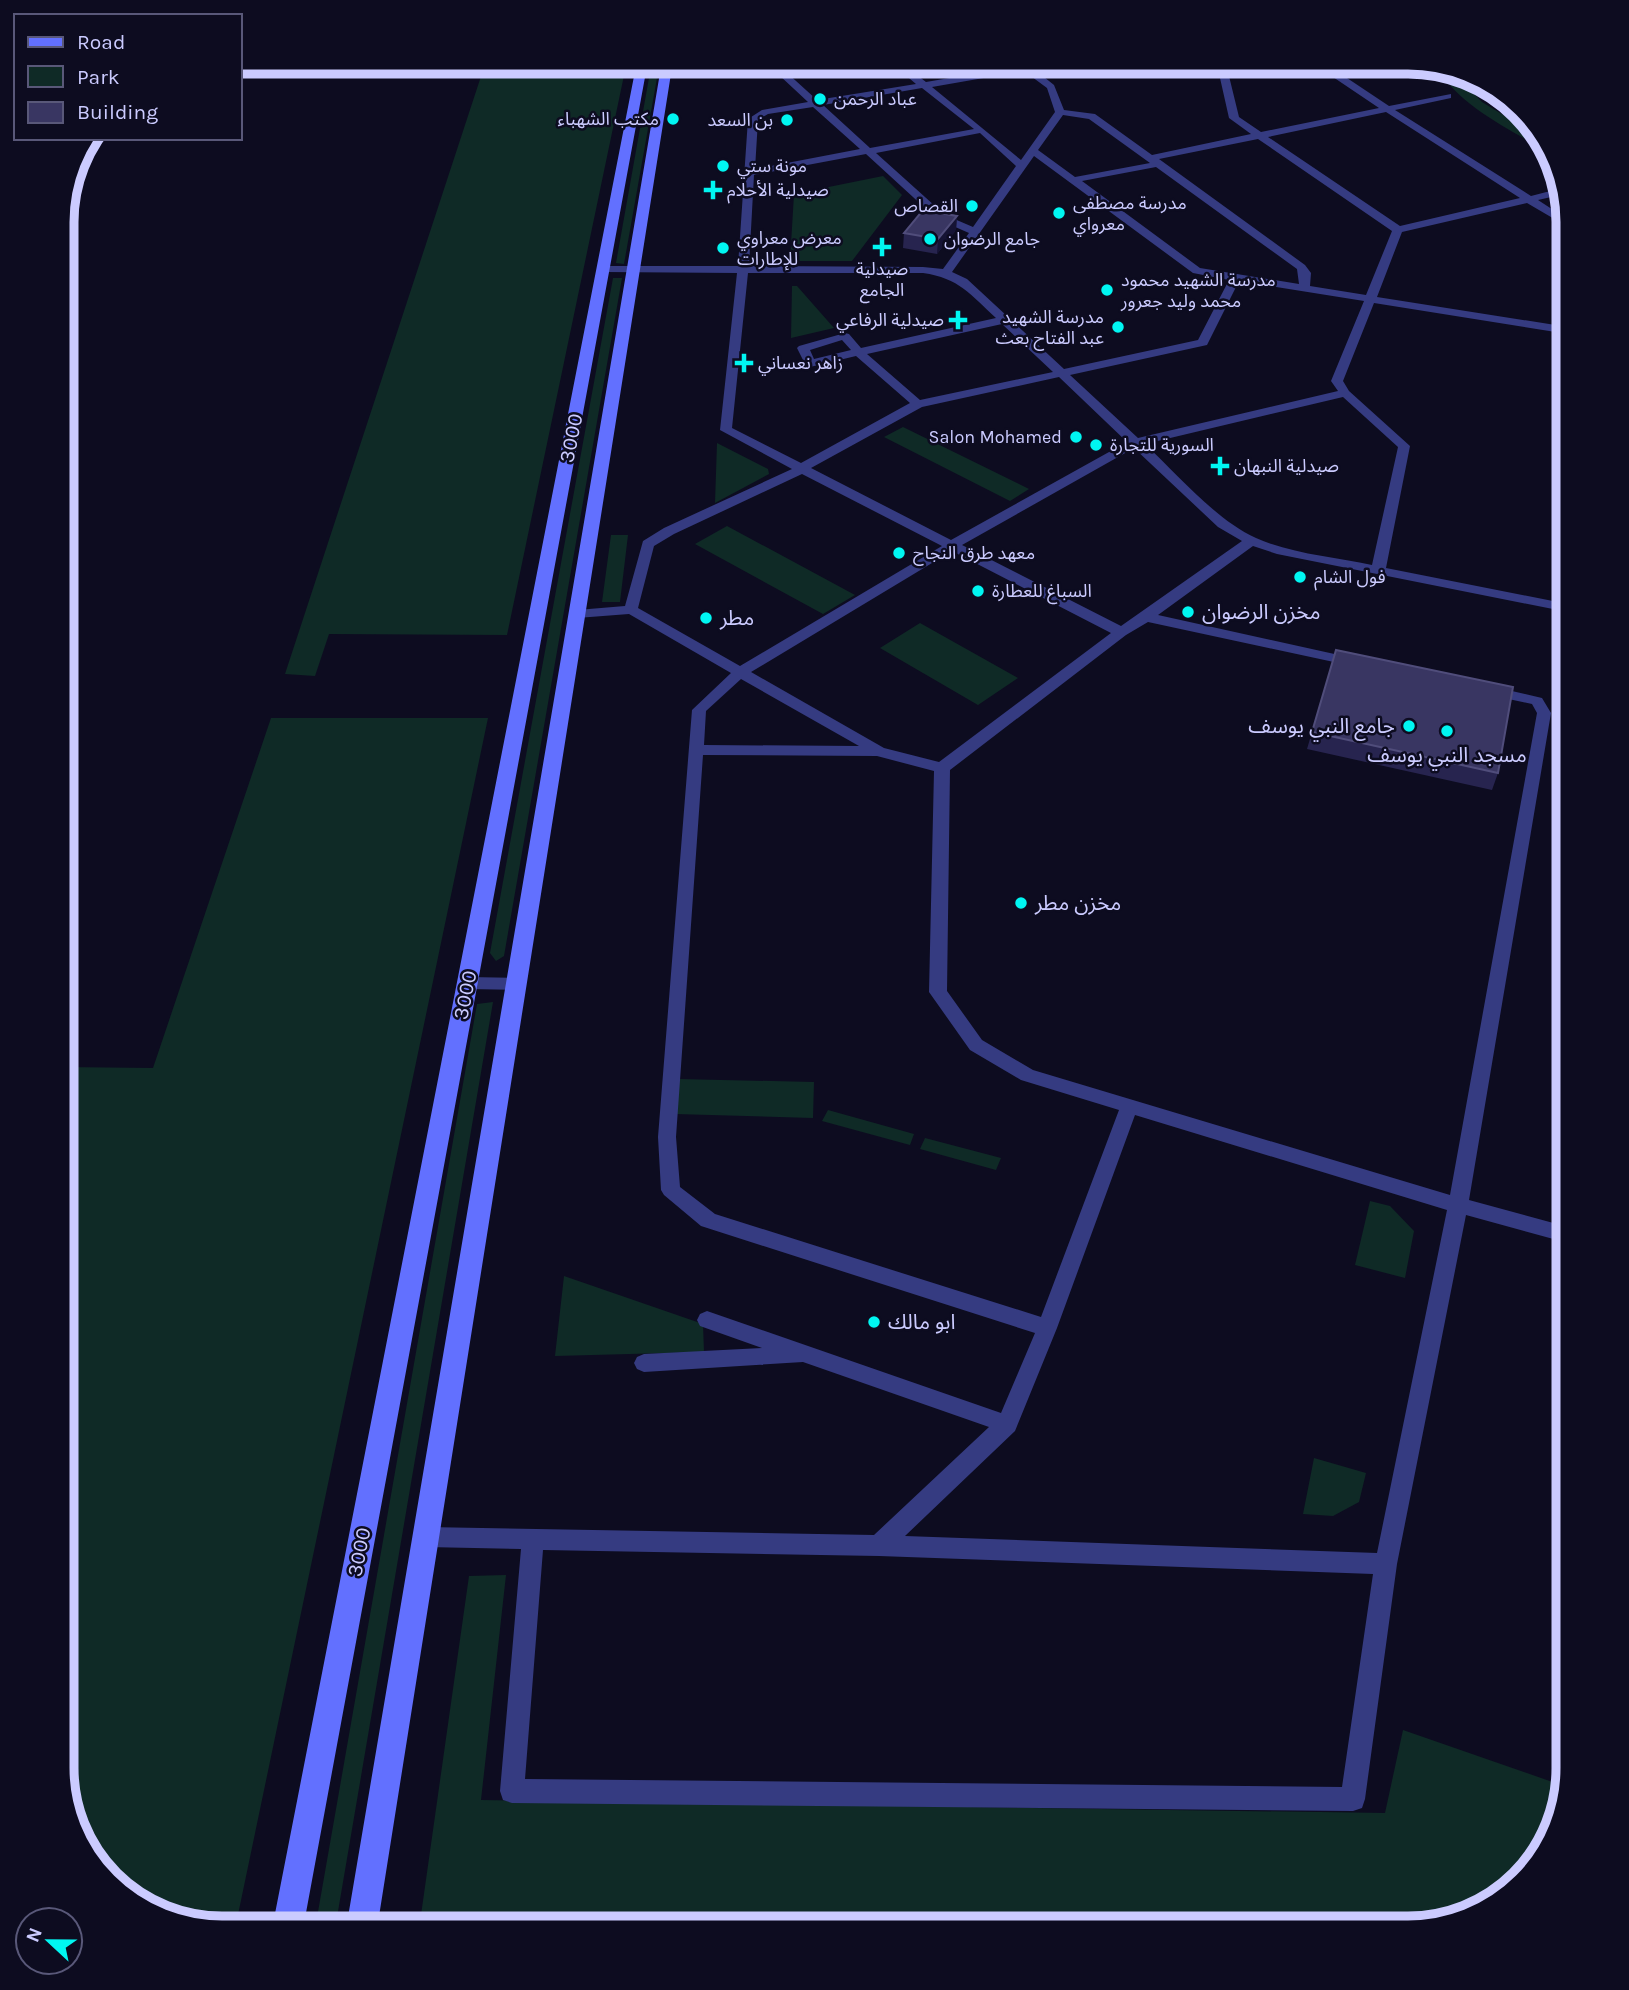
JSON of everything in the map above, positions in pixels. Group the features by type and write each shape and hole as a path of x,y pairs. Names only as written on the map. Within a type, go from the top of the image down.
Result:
{"street":[{"name":"3000","path":"289,1916 641,74"},
{"name":"3000","path":"363,1916 666,74"},
{"path":"782,74 941,217 976,232"},
{"path":"910,74 982,130 1022,166"},
{"path":"978,74 765,112 753,119 743,268 726,430 799,470 1121,632"},
{"path":"1033,74 1051,88 1060,112"},
{"path":"1215,74 1224,76 1234,118 1398,230 1552,193"},
{"path":"1336,74 1388,110 1555,215"},
{"path":"1073,180 1259,135 1448,96"},
{"path":"947,273 1060,112"},
{"path":"1060,112 1092,116 1301,267 1305,273 1304,288"},
{"path":"749,173 982,130"},
{"path":"1034,151 1197,271 1556,329"},
{"path":"1378,571 1404,446 1345,393 1337,381 1398,230"},
{"path":"604,269 923,270 947,273 963,281 1223,524 1251,541 1277,550 1556,606"},
{"path":"631,610 648,544 669,531 799,470 918,404 1203,343 1236,277"},
{"path":"918,404 860,354 1004,320"},
{"path":"1047,1328 708,1220 671,1191 667,1137 699,710 740,672 952,545 1134,443 1345,393"},
{"path":"942,768 1121,632 1251,541"},
{"path":"577,614 631,610 879,751 942,768"},
{"path":"1146,617 1379,667"},
{"path":"533,1539 512,1791 1353,1799 1385,1564 1458,1205 1544,713 1537,701 1471,687"},
{"path":"694,750 879,751"},
{"path":"942,768 938,992 976,1045 1027,1075 1458,1205 1556,1232"},
{"name":"3000","path":"468,983 517,984"},
{"path":"879,1546 1007,1424 1047,1328 1129,1107"},
{"path":"707,1320 1007,1424"},
{"path":"644,1363 808,1354"},
{"path":"426,1537 879,1546 1385,1564"}],"green space":[{"path":"482,74 624,74 507,635 329,634 315,676 285,674"},
{"path":"650,74 658,74 624,264 616,263"},
{"path":"1445,78 1467,86 1482,102 1519,124 1534,144 1472,105"},
{"path":"883,176 902,195 852,261 790,261 794,194"},
{"path":"613,278 622,278 504,956 496,961 490,953"},
{"path":"792,286 797,286 834,328 791,338"},
{"path":"903,427 1029,489 1010,501 884,437"},
{"path":"717,443 768,469 769,474 715,503"},
{"path":"727,526 855,595 823,614 695,544"},
{"path":"611,535 628,535 620,602 602,602"},
{"path":"920,623 1018,678 978,705 880,648"},
{"path":"271,718 488,718 238,1916 202,1915 183,1911 148,1897 131,1886 110,1866 89,1834 79,1807 73,1768 73,1067 153,1068"},
{"path":"493,1002 337,1916 317,1916 477,1004"},
{"path":"679,1079 814,1082 813,1118 675,1114"},
{"path":"828,1110 914,1134 910,1145 822,1121"},
{"path":"925,1138 1001,1158 996,1170 920,1149"},
{"path":"1370,1201 1390,1206 1414,1231 1405,1278 1355,1265"},
{"path":"564,1276 703,1324 704,1352 555,1356"},
{"path":"1314,1458 1366,1473 1359,1502 1333,1516 1303,1514"},
{"path":"506,1575 481,1800 1385,1813 1403,1730 1555,1783 1553,1797 1548,1816 1531,1851 1505,1880 1473,1901 1455,1909 1427,1915 421,1916 469,1576"}],"building":[{"path":"923,210 957,216 938,239 904,233"},
{"name":"جامع النبي يوسف","path":"1336,650 1513,687 1498,773 1312,732"}],"place":[{"name":"عباد الرحمن","path":"820,99"},
{"name":"مكتب الشهباء","path":"673,119"},
{"name":"بن السعد","path":"787,120"},
{"name":"مونة ستي","path":"723,166"},
{"name":"صيدلية الأحلام","path":"713,190"},
{"name":"القصاص","path":"972,206"},
{"name":"مدرسة مصطفى معرواي","path":"1059,213"},
{"name":"جامع الرضوان","path":"930,239"},
{"name":"صيدلية الجامع","path":"882,247"},
{"name":"معرض معراوي للإطارات","path":"723,248"},
{"name":"مدرسة الشهيد محمود محمد وليد جعرور","path":"1107,290"},
{"name":"صيدلية الرفاعي","path":"958,320"},
{"name":"مدرسة الشهيد عبد الفتاح بعث","path":"1118,327"},
{"name":"زاهر نعساني","path":"744,363"},
{"name":"Salon Mohamed","path":"1076,437"},
{"name":"السورية للتجارة","path":"1096,445"},
{"name":"صيدلية النبهان","path":"1220,466"},
{"name":"معهد طرق النجاح","path":"899,553"},
{"name":"فول الشام","path":"1300,577"},
{"name":"السباغ للعطارة","path":"978,591"},
{"name":"مخزن الرضوان","path":"1188,612"},
{"name":"مطر","path":"706,618"},
{"name":"جامع النبي يوسف","path":"1409,726"},
{"name":"مسجد النبي يوسف","path":"1447,731"},
{"name":"مخزن مطر","path":"1021,903"},
{"name":"ابو مالك","path":"874,1322"}]}
